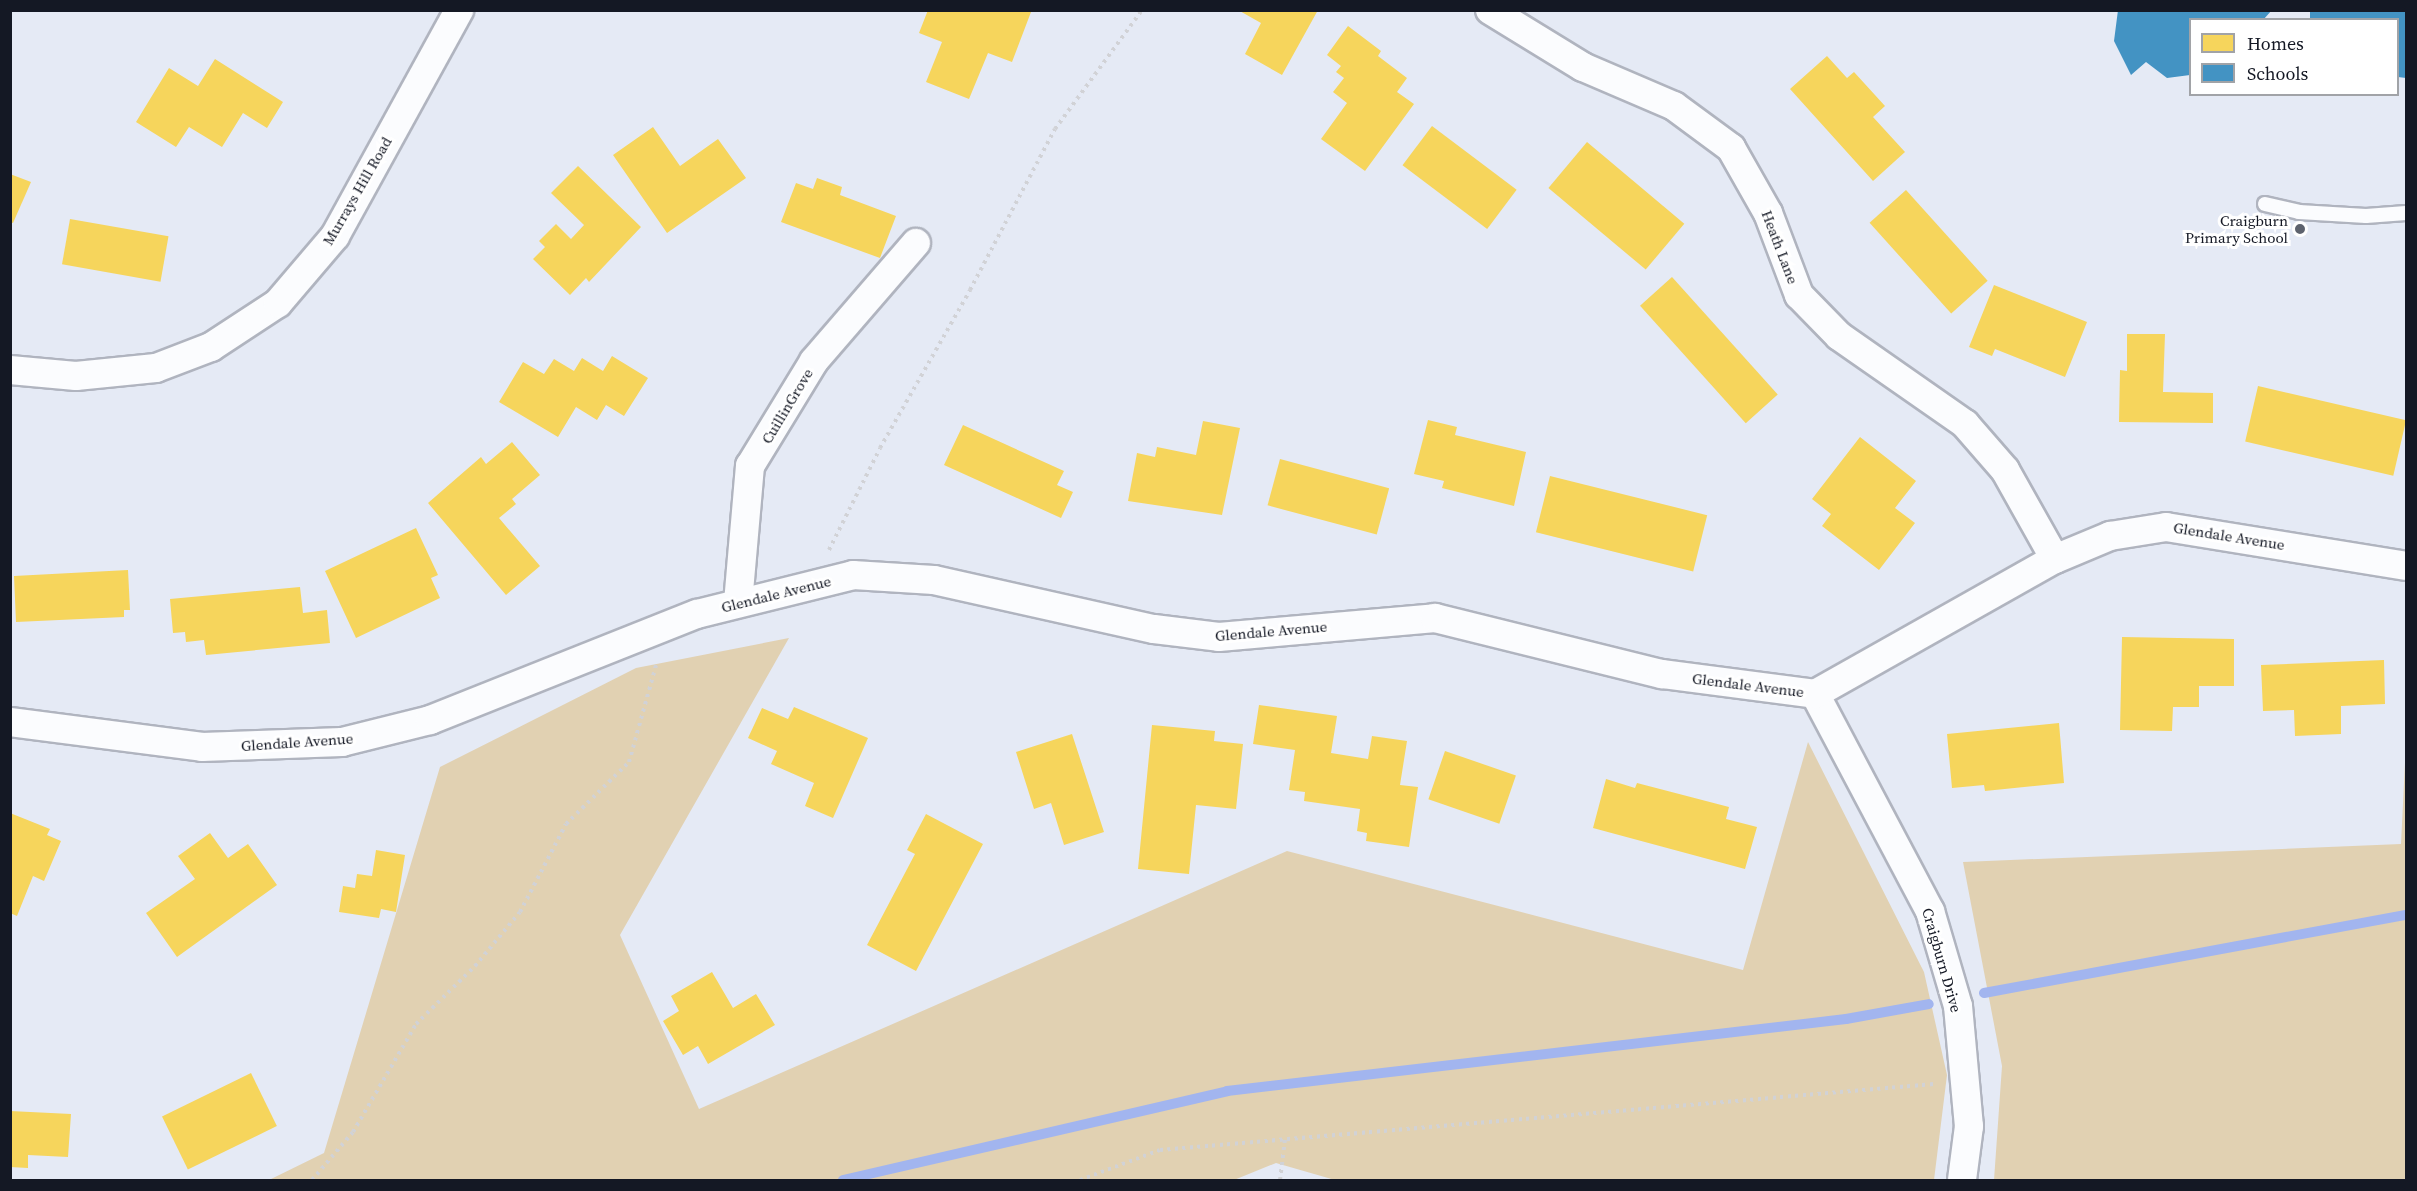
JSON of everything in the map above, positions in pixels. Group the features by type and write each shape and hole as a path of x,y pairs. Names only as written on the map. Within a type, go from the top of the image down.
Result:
{"street":[{"name":"Murrays Hill Road","path":"10,370 76,376 156,368 211,347 278,303 335,236 459,10"},
{"name":"Heath Lane","path":"1490,10 1582,67 1674,106 1731,148 1768,213 1799,295 1839,336 1965,424 2005,470 2055,559"},
{"name":"CuillinGrove","path":"738,603 750,466 814,361 916,243"},
{"name":"Glendale Avenue","path":"10,722 202,747 342,742 430,720 666,626 738,603 854,575 934,579 1154,629 1219,638 1435,618 1662,674 1815,694 2055,559 2110,536 2166,527 2406,566"},
{"name":"Craigburn Drive","path":"1815,694 1930,911 1958,1006 1969,1126 1962,1180"}],"lane":[{"path":"2265,204 2299,212 2366,216 2406,213"}],"path":[{"path":"811,585 880,448 970,290 1055,129 1142,10"},
{"path":"312,1180 353,1132 416,1024 475,966 520,912 566,824 629,762 666,626"},
{"path":"1080,1180 1160,1150 1965,1081"},
{"path":"1280,1180 1284,1139"}],"shaded area":[{"path":"789,638 620,935 699,1109 1287,851 1743,970 1808,742 1924,972 1947,1075 1934,1180 1335,1180 1276,1163 1234,1180 269,1180 324,1153 440,767 636,668"},
{"path":"2406,742 2406,1180 1994,1180 2002,1066 1963,862 2401,844"}],"building: Homes":[{"path":"928,10 1026,10 1031,12 1012,62 988,53 969,99 926,82 942,42 919,33"},
{"path":"1238,10 1318,10 1282,75 1245,54 1261,23"},
{"path":"1348,26 1381,51 1378,56 1407,78 1397,92 1414,104 1365,171 1321,139 1347,103 1333,92 1344,78 1336,72 1341,66 1327,55"},
{"path":"1827,56 1847,78 1854,72 1885,106 1873,117 1905,152 1873,181 1790,89"},
{"path":"215,59 283,102 267,128 243,113 222,147 189,127 176,147 136,122 169,68 198,86"},
{"path":"1432,126 1517,190 1487,229 1403,165"},
{"path":"653,127 680,166 718,139 746,178 667,233 613,155"},
{"path":"1587,142 1684,224 1646,270 1548,188"},
{"path":"578,166 641,227 589,282 586,278 570,295 533,259 545,247 539,241 556,224 571,239 584,225 551,193"},
{"path":"10,174 31,182 13,223 10,222"},
{"path":"817,178 842,187 840,195 896,216 880,258 781,222 796,183 813,189"},
{"path":"1906,190 1988,281 1951,313 1870,223"},
{"path":"70,219 168,236 160,282 62,264"},
{"path":"1672,277 1778,394 1746,423 1640,306"},
{"path":"1994,285 2087,322 2065,377 1995,349 1992,356 1969,347"},
{"path":"2127,334 2165,334 2163,392 2213,393 2213,423 2119,422 2120,370 2127,371"},
{"path":"612,356 648,378 624,416 606,405 597,420 576,407 558,437 499,402 523,362 544,374 554,359 574,371 582,358 603,371"},
{"path":"2258,386 2406,420 2393,476 2245,442"},
{"path":"1428,420 1457,427 1455,435 1526,452 1514,506 1442,488 1444,481 1414,474"},
{"path":"1203,421 1240,428 1222,515 1128,501 1137,453 1155,457 1157,447 1196,455"},
{"path":"963,425 1064,471 1057,485 1073,492 1061,518 944,465"},
{"path":"1860,437 1916,481 1895,508 1915,523 1879,570 1822,526 1831,514 1812,499"},
{"path":"512,442 540,475 512,499 516,504 499,518 540,566 506,595 428,503 481,457 486,464"},
{"path":"1280,459 1389,488 1377,535 1268,505"},
{"path":"1550,476 1707,515 1693,571 1536,532"},
{"path":"416,528 438,575 431,578 440,598 356,638 325,571"},
{"path":"128,570 130,610 124,610 124,617 16,622 14,576"},
{"path":"300,587 303,613 327,610 330,643 206,655 204,640 186,642 185,632 173,633 170,599"},
{"path":"2122,637 2234,639 2234,686 2199,686 2199,707 2173,707 2172,731 2120,730"},
{"path":"2384,660 2385,704 2341,706 2341,734 2295,736 2294,710 2263,711 2261,665"},
{"path":"1259,705 1337,716 1331,753 1368,759 1372,736 1407,741 1400,785 1418,787 1409,847 1366,841 1367,833 1357,831 1360,809 1304,801 1305,792 1289,790 1295,750 1253,744"},
{"path":"794,707 868,738 833,818 805,806 814,783 771,764 777,751 748,738 762,708 788,719"},
{"path":"2059,723 2064,783 1985,791 1984,785 1952,788 1947,734"},
{"path":"1152,725 1215,731 1214,741 1243,744 1236,809 1196,805 1189,874 1138,869"},
{"path":"1072,734 1104,832 1064,845 1051,803 1034,809 1016,752"},
{"path":"1445,751 1516,775 1499,824 1428,799"},
{"path":"1606,779 1635,788 1637,783 1729,807 1726,819 1757,827 1745,869 1593,828"},
{"path":"10,813 50,829 47,835 61,841 44,881 33,876 17,916 10,913"},
{"path":"926,814 983,844 916,971 867,945 915,854 907,850"},
{"path":"210,833 228,858 248,844 277,885 177,957 146,913 195,879 178,856"},
{"path":"376,850 405,855 396,912 381,909 379,918 339,912 343,886 355,888 357,874 372,876"},
{"path":"712,972 733,1008 756,994 775,1025 708,1064 698,1046 683,1055 663,1021 679,1011 671,996"},
{"path":"251,1073 277,1126 188,1169 162,1116"},
{"path":"10,1111 71,1114 68,1157 28,1155 28,1168 10,1167"}],"building: Schools":[{"path":"2118,10 2272,10 2265,18 2189,18 2189,75 2167,78 2146,62 2131,75 2114,41"},
{"path":"2310,10 2406,10 2406,78 2399,77 2399,18 2310,18"}],"waterway":[{"path":"1984,993 2406,915"},
{"path":"843,1180 1227,1091 1846,1019 1929,1004"}],"place":[{"name":"Craigburn Primary School","path":"2300,229"}]}
